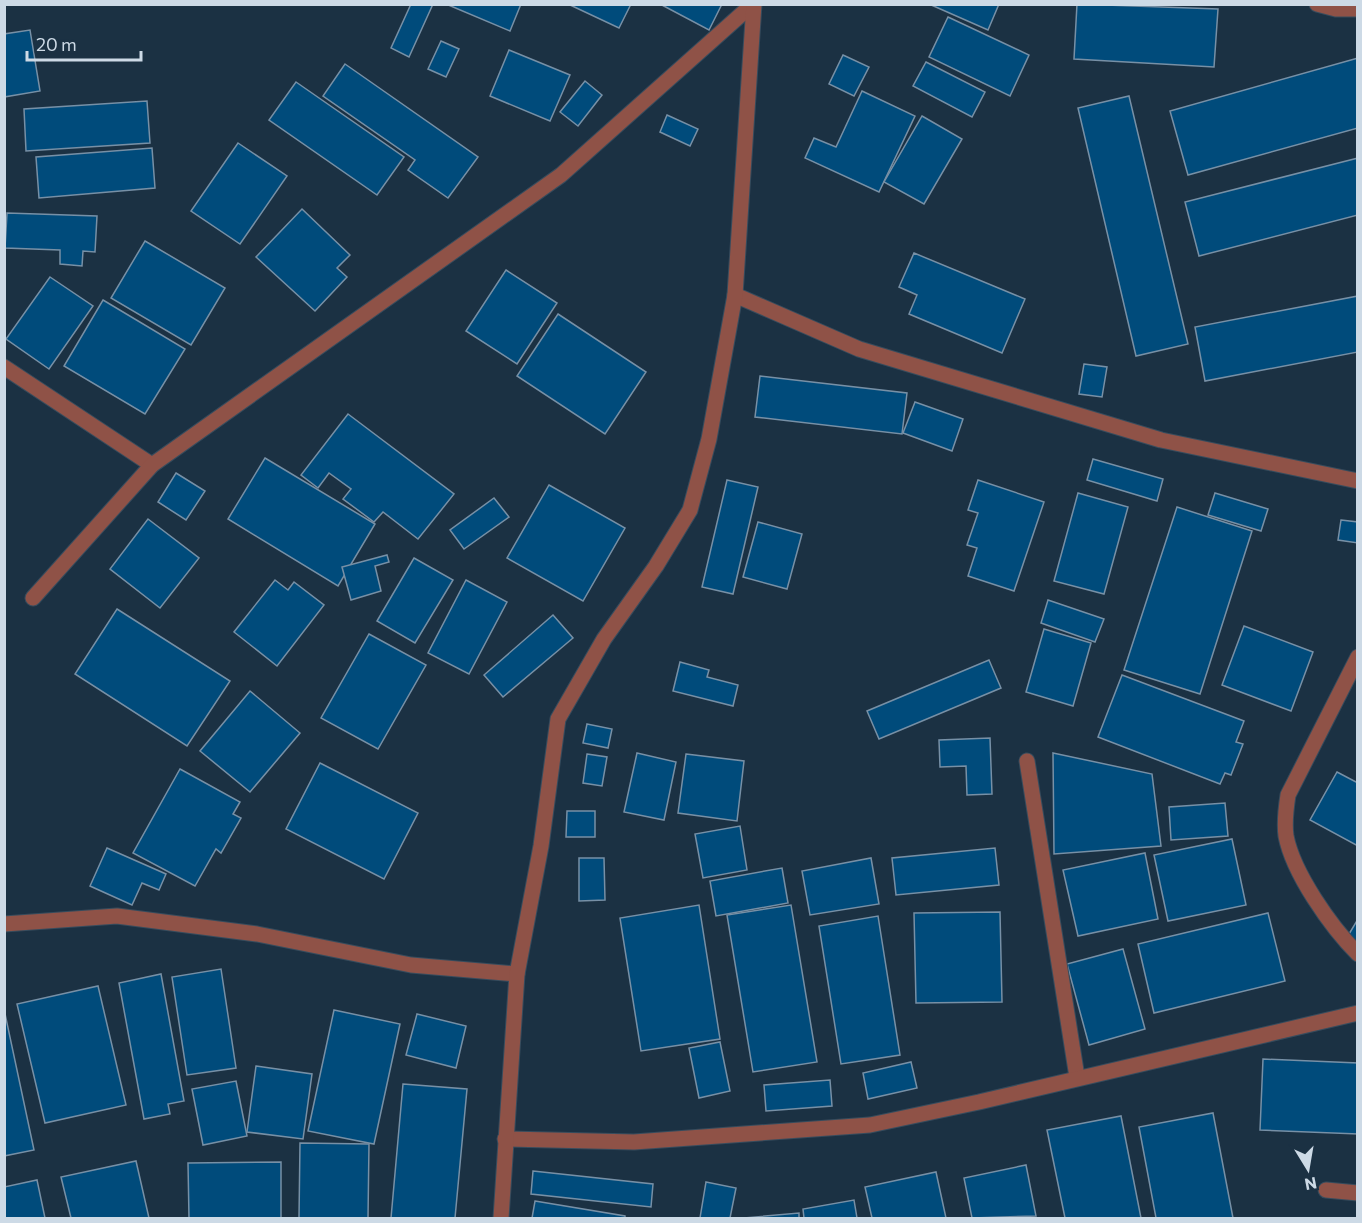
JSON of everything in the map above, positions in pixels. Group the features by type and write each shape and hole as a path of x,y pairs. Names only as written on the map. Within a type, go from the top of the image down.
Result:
{"street":[{"path":"501,1218 517,974 541,846 558,719 604,639 656,566 690,510 709,439 735,295 753,4"},
{"path":"33,598 152,465 561,175 753,4"},
{"path":"1317,4 1336,9 1358,9"},
{"path":"735,295 859,349 1150,437 1358,481"},
{"path":"4,367 152,465"},
{"path":"1358,657 1288,795 1285,815 1286,837 1299,871 1340,936 1358,954"},
{"path":"1027,761 1077,1077"},
{"path":"4,924 117,916 257,934 411,965 517,974"},
{"path":"505,1139 634,1142 870,1125 979,1102 1077,1077 1358,1013"},
{"path":"1326,1190 1358,1193"}],"building":[{"path":"411,4 433,4 409,57 391,48"},
{"path":"446,4 521,4 510,31"},
{"path":"568,4 631,4 619,28"},
{"path":"660,4 722,4 709,30"},
{"path":"929,4 999,4 988,30"},
{"path":"1077,4 1218,9 1214,67 1074,59"},
{"path":"948,17 1029,55 1010,96 929,57"},
{"path":"30,30 40,91 4,97 4,34"},
{"path":"441,41 459,49 446,77 428,69"},
{"path":"509,50 570,75 550,121 490,96"},
{"path":"843,55 869,67 854,96 829,84"},
{"path":"1358,58 1358,128 1188,175 1170,111"},
{"path":"926,62 985,92 972,117 913,86"},
{"path":"345,64 478,157 448,198 408,170 415,160 323,96"},
{"path":"585,81 602,95 578,126 560,112"},
{"path":"296,82 404,157 377,195 269,120"},
{"path":"862,91 915,116 879,192 805,158 814,138 836,147"},
{"path":"1129,96 1188,344 1136,356 1078,108"},
{"path":"147,101 150,143 26,151 24,109"},
{"path":"667,115 698,129 690,146 660,132"},
{"path":"922,116 962,139 924,204 884,182"},
{"path":"238,143 287,176 240,244 191,211"},
{"path":"152,148 155,188 39,198 36,157"},
{"path":"1358,158 1358,215 1199,256 1185,202"},
{"path":"302,209 350,255 337,268 347,277 315,311 256,257"},
{"path":"7,213 97,216 95,252 83,251 82,266 60,264 60,250 5,248"},
{"path":"145,241 225,288 191,345 111,298"},
{"path":"914,253 1025,299 1002,353 909,314 917,295 899,287"},
{"path":"506,270 557,303 517,364 466,331"},
{"path":"50,277 93,306 49,369 6,339"},
{"path":"1358,296 1358,352 1205,381 1195,327"},
{"path":"103,300 185,349 145,414 64,366"},
{"path":"558,314 646,372 605,434 517,376"},
{"path":"1084,364 1107,367 1102,397 1079,394"},
{"path":"760,376 907,393 902,434 755,417"},
{"path":"915,402 963,419 952,451 903,433"},
{"path":"348,414 454,494 418,539 383,512 374,522 343,499 351,489 329,473 318,488 301,475"},
{"path":"265,458 375,524 338,586 228,519"},
{"path":"1093,459 1163,479 1157,501 1087,480"},
{"path":"176,473 205,491 186,520 158,502"},
{"path":"727,480 758,487 733,594 702,587"},
{"path":"978,480 1044,502 1014,591 968,576 977,548 967,545 978,513 968,510"},
{"path":"549,485 625,528 583,601 507,558"},
{"path":"1078,493 1128,507 1104,594 1054,581"},
{"path":"1215,493 1268,509 1261,531 1208,515"},
{"path":"494,498 509,517 464,549 450,530"},
{"path":"1177,507 1252,531 1200,694 1124,670"},
{"path":"148,519 199,558 160,608 110,569"},
{"path":"1341,520 1358,522 1358,543 1338,540"},
{"path":"758,522 802,534 787,589 743,577"},
{"path":"387,555 389,562 375,566 381,591 351,600 342,567"},
{"path":"414,558 453,580 415,643 377,621"},
{"path":"275,580 288,590 294,582 324,605 277,666 234,632"},
{"path":"466,580 507,602 469,674 428,653"},
{"path":"1048,600 1104,619 1095,642 1041,623"},
{"path":"117,609 230,681 187,746 75,674"},
{"path":"553,615 573,638 503,697 484,675"},
{"path":"1244,626 1313,652 1291,711 1222,685"},
{"path":"1044,629 1091,643 1073,706 1026,692"},
{"path":"369,634 426,665 378,749 321,718"},
{"path":"989,660 1001,688 879,739 867,711"},
{"path":"680,662 709,670 707,677 738,685 733,706 673,691"},
{"path":"1122,675 1244,721 1236,742 1243,744 1231,775 1225,773 1220,784 1098,737"},
{"path":"250,691 300,733 250,792 200,751"},
{"path":"587,724 612,729 608,748 583,743"},
{"path":"990,738 992,794 967,795 966,766 940,767 939,740"},
{"path":"637,753 676,762 664,820 624,812"},
{"path":"1053,753 1152,774 1161,846 1054,854"},
{"path":"587,754 607,757 602,786 583,783"},
{"path":"686,754 744,761 737,821 678,813"},
{"path":"320,763 418,813 384,879 286,829"},
{"path":"180,769 240,802 233,814 241,818 221,853 216,849 195,886 133,853"},
{"path":"1337,772 1358,783 1358,846 1310,820"},
{"path":"1225,803 1228,836 1171,840 1169,807"},
{"path":"567,811 595,811 595,837 566,837"},
{"path":"740,826 747,870 703,878 695,834"},
{"path":"1232,839 1246,905 1168,921 1154,855"},
{"path":"107,848 166,874 159,890 142,883 132,905 90,886"},
{"path":"995,848 999,885 896,895 892,858"},
{"path":"1145,853 1158,919 1078,936 1063,870"},
{"path":"579,858 604,858 605,900 579,901"},
{"path":"871,858 879,904 810,915 802,871"},
{"path":"782,868 788,903 716,916 710,881"},
{"path":"699,905 720,1039 641,1051 620,918"},
{"path":"791,905 817,1062 753,1072 727,915"},
{"path":"1000,912 1002,1002 916,1003 914,913"},
{"path":"1268,913 1285,981 1154,1013 1138,944"},
{"path":"878,916 900,1055 841,1064 819,926"},
{"path":"1358,919 1358,946 1346,939"},
{"path":"1123,949 1145,1029 1089,1045 1067,964"},
{"path":"221,969 236,1068 187,1075 172,977"},
{"path":"161,974 184,1101 168,1104 170,1114 144,1119 119,983"},
{"path":"98,986 126,1105 45,1123 17,1004"},
{"path":"4,1009 34,1150 4,1156"},
{"path":"334,1010 400,1024 374,1144 308,1131"},
{"path":"417,1014 466,1026 456,1068 406,1055"},
{"path":"720,1042 730,1091 699,1098 689,1048"},
{"path":"1263,1059 1358,1063 1358,1134 1260,1130"},
{"path":"911,1062 917,1088 868,1099 863,1073"},
{"path":"256,1066 312,1074 303,1139 247,1132"},
{"path":"830,1080 832,1106 766,1111 764,1085"},
{"path":"236,1081 247,1136 203,1145 192,1089"},
{"path":"403,1084 467,1089 455,1218 391,1218"},
{"path":"1213,1113 1233,1218 1156,1218 1139,1127"},
{"path":"1121,1116 1141,1218 1065,1218 1047,1130"},
{"path":"300,1143 369,1144 368,1218 299,1218"},
{"path":"136,1161 149,1218 71,1218 61,1177"},
{"path":"281,1162 281,1218 189,1218 188,1163"},
{"path":"1026,1165 1036,1216 972,1218 964,1178"},
{"path":"533,1171 653,1184 651,1207 531,1194"},
{"path":"936,1172 946,1218 872,1218 865,1187"},
{"path":"37,1180 45,1218 4,1218 4,1187"},
{"path":"706,1182 736,1188 730,1218 700,1218"},
{"path":"854,1200 857,1218 804,1218 803,1209"},
{"path":"535,1201 625,1216 625,1218 532,1218"},
{"path":"799,1213 799,1218 744,1218"}]}
